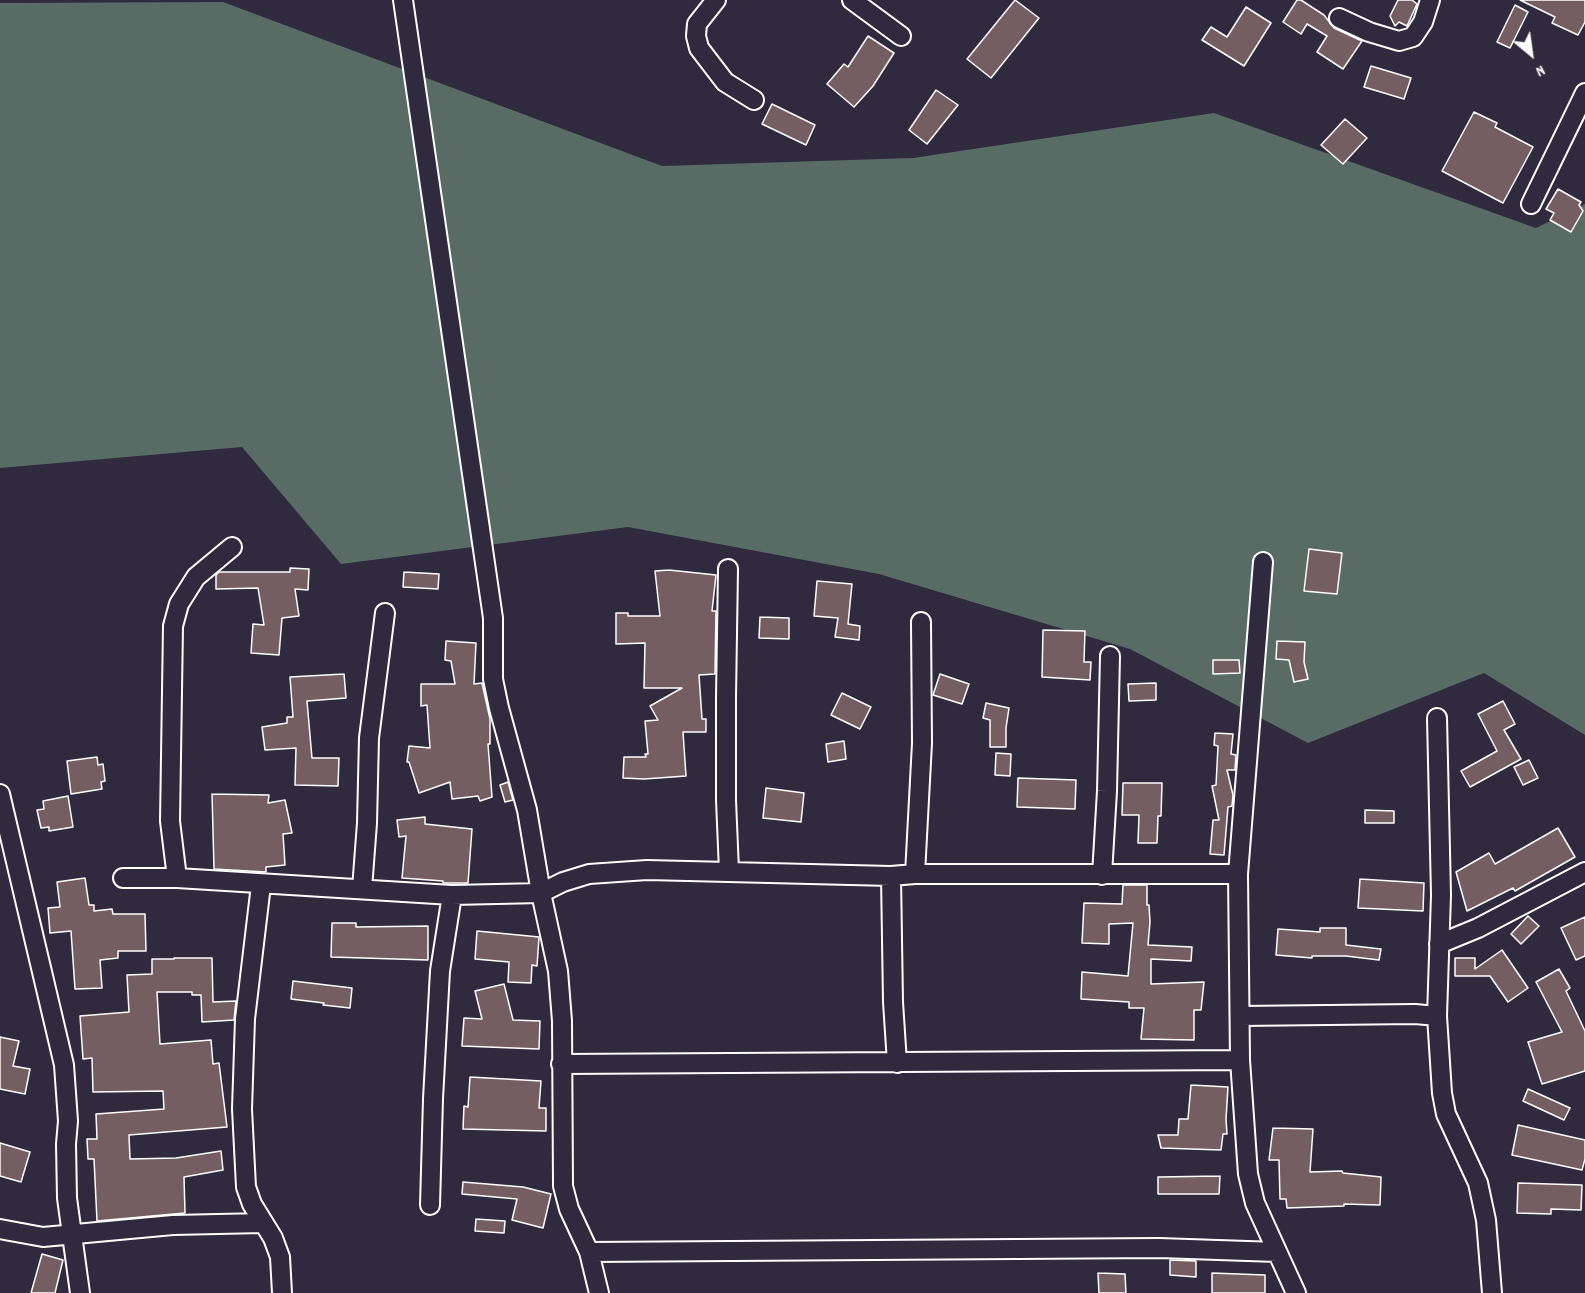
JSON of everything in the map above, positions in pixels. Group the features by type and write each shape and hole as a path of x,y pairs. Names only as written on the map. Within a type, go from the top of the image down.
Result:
{"street":[{"path":"403,0 494,618 494,679 528,810 541,893 558,971 562,1021 563,1186 569,1209 589,1252 598,1293"},
{"path":"716,0 697,24 696,36 699,48 725,82 754,100"},
{"path":"852,0 901,36"},
{"path":"1339,18 1369,32 1399,41 1413,37 1423,22 1430,0"},
{"path":"1531,204 1585,93"},
{"path":"177,878 170,820 173,626 179,604 196,577 232,547"},
{"path":"1263,562 1238,874 1240,1060 1248,1174 1255,1203 1296,1293"},
{"path":"728,569 726,800 729,871"},
{"path":"362,889 367,823 369,738 385,612"},
{"path":"915,874 922,743 921,622"},
{"path":"1102,875 1107,791 1110,656"},
{"path":"1437,718 1441,895 1437,1016 1442,1093 1446,1114 1478,1183 1486,1220 1492,1293"},
{"path":"0,794 64,1065 68,1121 67,1198 80,1293"},
{"path":"123,878 177,878 261,885 452,895 541,893 563,882 589,874 647,870 891,876 915,874 1238,874"},
{"path":"1439,944 1478,928 1585,872"},
{"path":"891,876 893,1002 897,1063"},
{"path":"261,885 245,1019 242,1109 246,1186 252,1204 273,1238 280,1257 282,1293"},
{"path":"430,1205 440,970 452,895"},
{"path":"1240,1016 1415,1014 1437,1016"},
{"path":"561,1065 1240,1060"},
{"path":"0,1229 43,1237 173,1225 263,1223"},
{"path":"589,1252 1124,1248 1277,1252"}],"green space":[{"path":"223,2 662,166 913,158 1214,113 1536,228 1585,204 1585,735 1484,673 1308,743 1130,649 879,574 628,527 341,564 242,447 0,468 0,3"}],"building":[{"path":"1015,0 1039,18 991,78 967,59"},
{"path":"1297,0 1301,0 1324,15 1334,28 1362,41 1343,69 1317,52 1327,36 1307,24 1301,34 1283,22"},
{"path":"1398,0 1412,0 1417,4 1407,26 1399,22 1395,26 1390,16"},
{"path":"1520,0 1585,0 1585,22 1578,35 1552,23 1555,17"},
{"path":"1515,5 1528,12 1510,48 1497,42"},
{"path":"1246,7 1271,23 1244,66 1202,40 1211,27 1227,37"},
{"path":"868,36 894,53 873,86 854,107 827,84 844,64 848,67"},
{"path":"1371,66 1411,78 1404,99 1364,87"},
{"path":"936,90 958,105 927,144 909,130"},
{"path":"772,104 815,125 806,145 762,124"},
{"path":"1474,112 1497,123 1495,127 1533,147 1503,203 1442,171"},
{"path":"1345,119 1367,138 1343,164 1321,145"},
{"path":"1558,189 1581,202 1579,205 1583,211 1571,232 1550,220 1554,213 1546,209"},
{"path":"1309,549 1342,553 1337,594 1304,591"},
{"path":"290,568 309,569 308,590 295,589 299,616 282,618 279,655 251,653 253,624 264,625 258,588 216,589 216,575 219,572 290,572"},
{"path":"669,570 716,575 712,611 716,611 715,674 699,675 702,719 706,719 706,732 683,732 686,776 623,778 624,757 646,757 645,754 648,754 645,721 658,720 650,706 682,688 644,688 645,643 616,644 616,613 628,613 628,616 660,616 655,571"},
{"path":"404,572 439,574 438,589 403,587"},
{"path":"817,581 852,584 848,624 860,626 859,640 835,637 838,618 814,616"},
{"path":"760,617 789,618 789,639 759,638"},
{"path":"1043,630 1085,631 1084,662 1091,662 1090,680 1042,677"},
{"path":"446,641 476,643 474,684 482,683 490,719 490,744 488,744 492,797 480,801 478,796 452,799 450,782 419,793 409,762 407,762 409,746 430,748 427,705 421,706 421,684 455,684 451,661 445,660"},
{"path":"1277,641 1305,642 1304,662 1308,679 1294,682 1289,660 1276,659"},
{"path":"1213,660 1239,660 1240,673 1213,674"},
{"path":"344,674 346,698 307,701 312,758 339,758 338,786 295,785 296,748 265,750 262,727 287,723 287,717 293,717 290,677"},
{"path":"940,674 969,684 962,704 933,695"},
{"path":"1156,683 1156,700 1129,701 1128,684"},
{"path":"842,693 871,707 860,729 831,715"},
{"path":"1503,701 1515,724 1504,730 1521,759 1470,787 1461,771 1497,751 1478,714"},
{"path":"986,703 1009,708 1006,747 990,747 990,720 983,718"},
{"path":"1215,733 1233,734 1231,754 1236,755 1235,770 1227,770 1233,795 1232,806 1228,807 1224,855 1210,854 1213,820 1219,820 1212,786 1216,785 1218,746 1214,745"},
{"path":"844,741 846,759 828,762 826,744"},
{"path":"996,753 1011,754 1010,776 995,775"},
{"path":"97,757 98,765 103,764 105,781 101,782 102,789 71,794 67,761"},
{"path":"1529,760 1538,778 1523,785 1514,767"},
{"path":"1018,778 1076,780 1075,809 1017,807"},
{"path":"508,782 513,800 505,802 500,785"},
{"path":"1123,783 1162,783 1157,843 1138,843 1139,815 1122,815"},
{"path":"766,788 804,793 801,822 763,818"},
{"path":"212,794 269,795 268,803 285,800 292,833 283,834 285,865 266,867 266,872 214,869"},
{"path":"68,796 73,827 49,831 49,827 41,828 37,810 44,809 43,801"},
{"path":"1365,810 1394,811 1394,823 1365,823"},
{"path":"425,817 425,824 472,829 468,883 443,883 443,881 402,878 406,836 399,837 397,820"},
{"path":"1558,828 1575,857 1515,891 1513,888 1467,911 1456,872 1489,853 1495,864"},
{"path":"85,878 89,905 94,905 94,911 112,909 113,914 145,914 146,951 118,951 118,958 100,960 102,988 75,989 71,931 50,933 48,908 60,907 57,882"},
{"path":"1360,879 1424,883 1423,911 1358,908"},
{"path":"1123,885 1147,885 1150,922 1148,945 1192,947 1191,961 1151,959 1151,984 1204,982 1201,1010 1194,1010 1194,1040 1141,1039 1144,1008 1129,1008 1129,1002 1081,999 1082,972 1128,976 1133,923 1109,924 1109,944 1082,943 1084,903 1122,904"},
{"path":"1528,916 1539,926 1521,944 1511,934"},
{"path":"1585,917 1585,956 1576,960 1561,928"},
{"path":"332,923 356,923 356,927 428,926 428,960 331,957"},
{"path":"1320,928 1346,928 1346,945 1381,949 1379,960 1346,956 1312,956 1312,958 1276,955 1278,929 1320,932"},
{"path":"477,931 539,937 537,966 532,965 531,983 508,982 509,962 475,959"},
{"path":"1502,950 1528,988 1508,1002 1490,976 1455,976 1455,958 1475,958 1475,969"},
{"path":"212,958 213,1002 236,1001 234,1020 202,1022 201,995 192,995 192,992 157,992 160,1044 211,1040 213,1064 219,1063 227,1127 129,1135 130,1159 176,1158 221,1151 223,1170 184,1177 185,1213 97,1221 94,1159 88,1159 87,1139 97,1139 96,1114 164,1109 163,1091 93,1092 92,1058 83,1059 80,1016 129,1012 127,975 152,974 152,959"},
{"path":"1559,969 1570,988 1566,991 1585,1031 1585,1071 1542,1084 1528,1042 1562,1032 1536,982"},
{"path":"293,981 352,988 350,1008 291,999"},
{"path":"504,984 513,1020 540,1021 539,1049 462,1046 464,1018 482,1019 475,991"},
{"path":"0,1037 19,1041 13,1066 30,1069 25,1094 0,1089"},
{"path":"470,1077 541,1081 539,1108 546,1108 546,1131 463,1129 464,1106 468,1107"},
{"path":"1191,1085 1228,1087 1227,1134 1223,1134 1221,1150 1161,1148 1158,1135 1178,1135 1179,1119 1188,1119"},
{"path":"1528,1089 1570,1108 1564,1120 1523,1101"},
{"path":"1518,1125 1585,1140 1585,1159 1582,1170 1512,1155"},
{"path":"1273,1128 1313,1129 1310,1172 1342,1171 1343,1173 1381,1177 1380,1205 1344,1204 1344,1206 1287,1208 1286,1199 1280,1199 1279,1160 1269,1160"},
{"path":"0,1143 30,1152 21,1182 0,1176"},
{"path":"1220,1176 1219,1194 1158,1194 1158,1177"},
{"path":"463,1182 523,1187 551,1194 543,1228 512,1220 517,1199 462,1194"},
{"path":"1518,1183 1582,1185 1581,1210 1551,1209 1551,1214 1517,1213"},
{"path":"476,1219 505,1221 504,1233 475,1231"},
{"path":"42,1254 63,1260 55,1293 31,1293"},
{"path":"1170,1260 1196,1261 1196,1277 1170,1275"},
{"path":"1098,1273 1125,1274 1126,1293 1099,1293"},
{"path":"1212,1273 1265,1275 1265,1293 1212,1293"}]}
